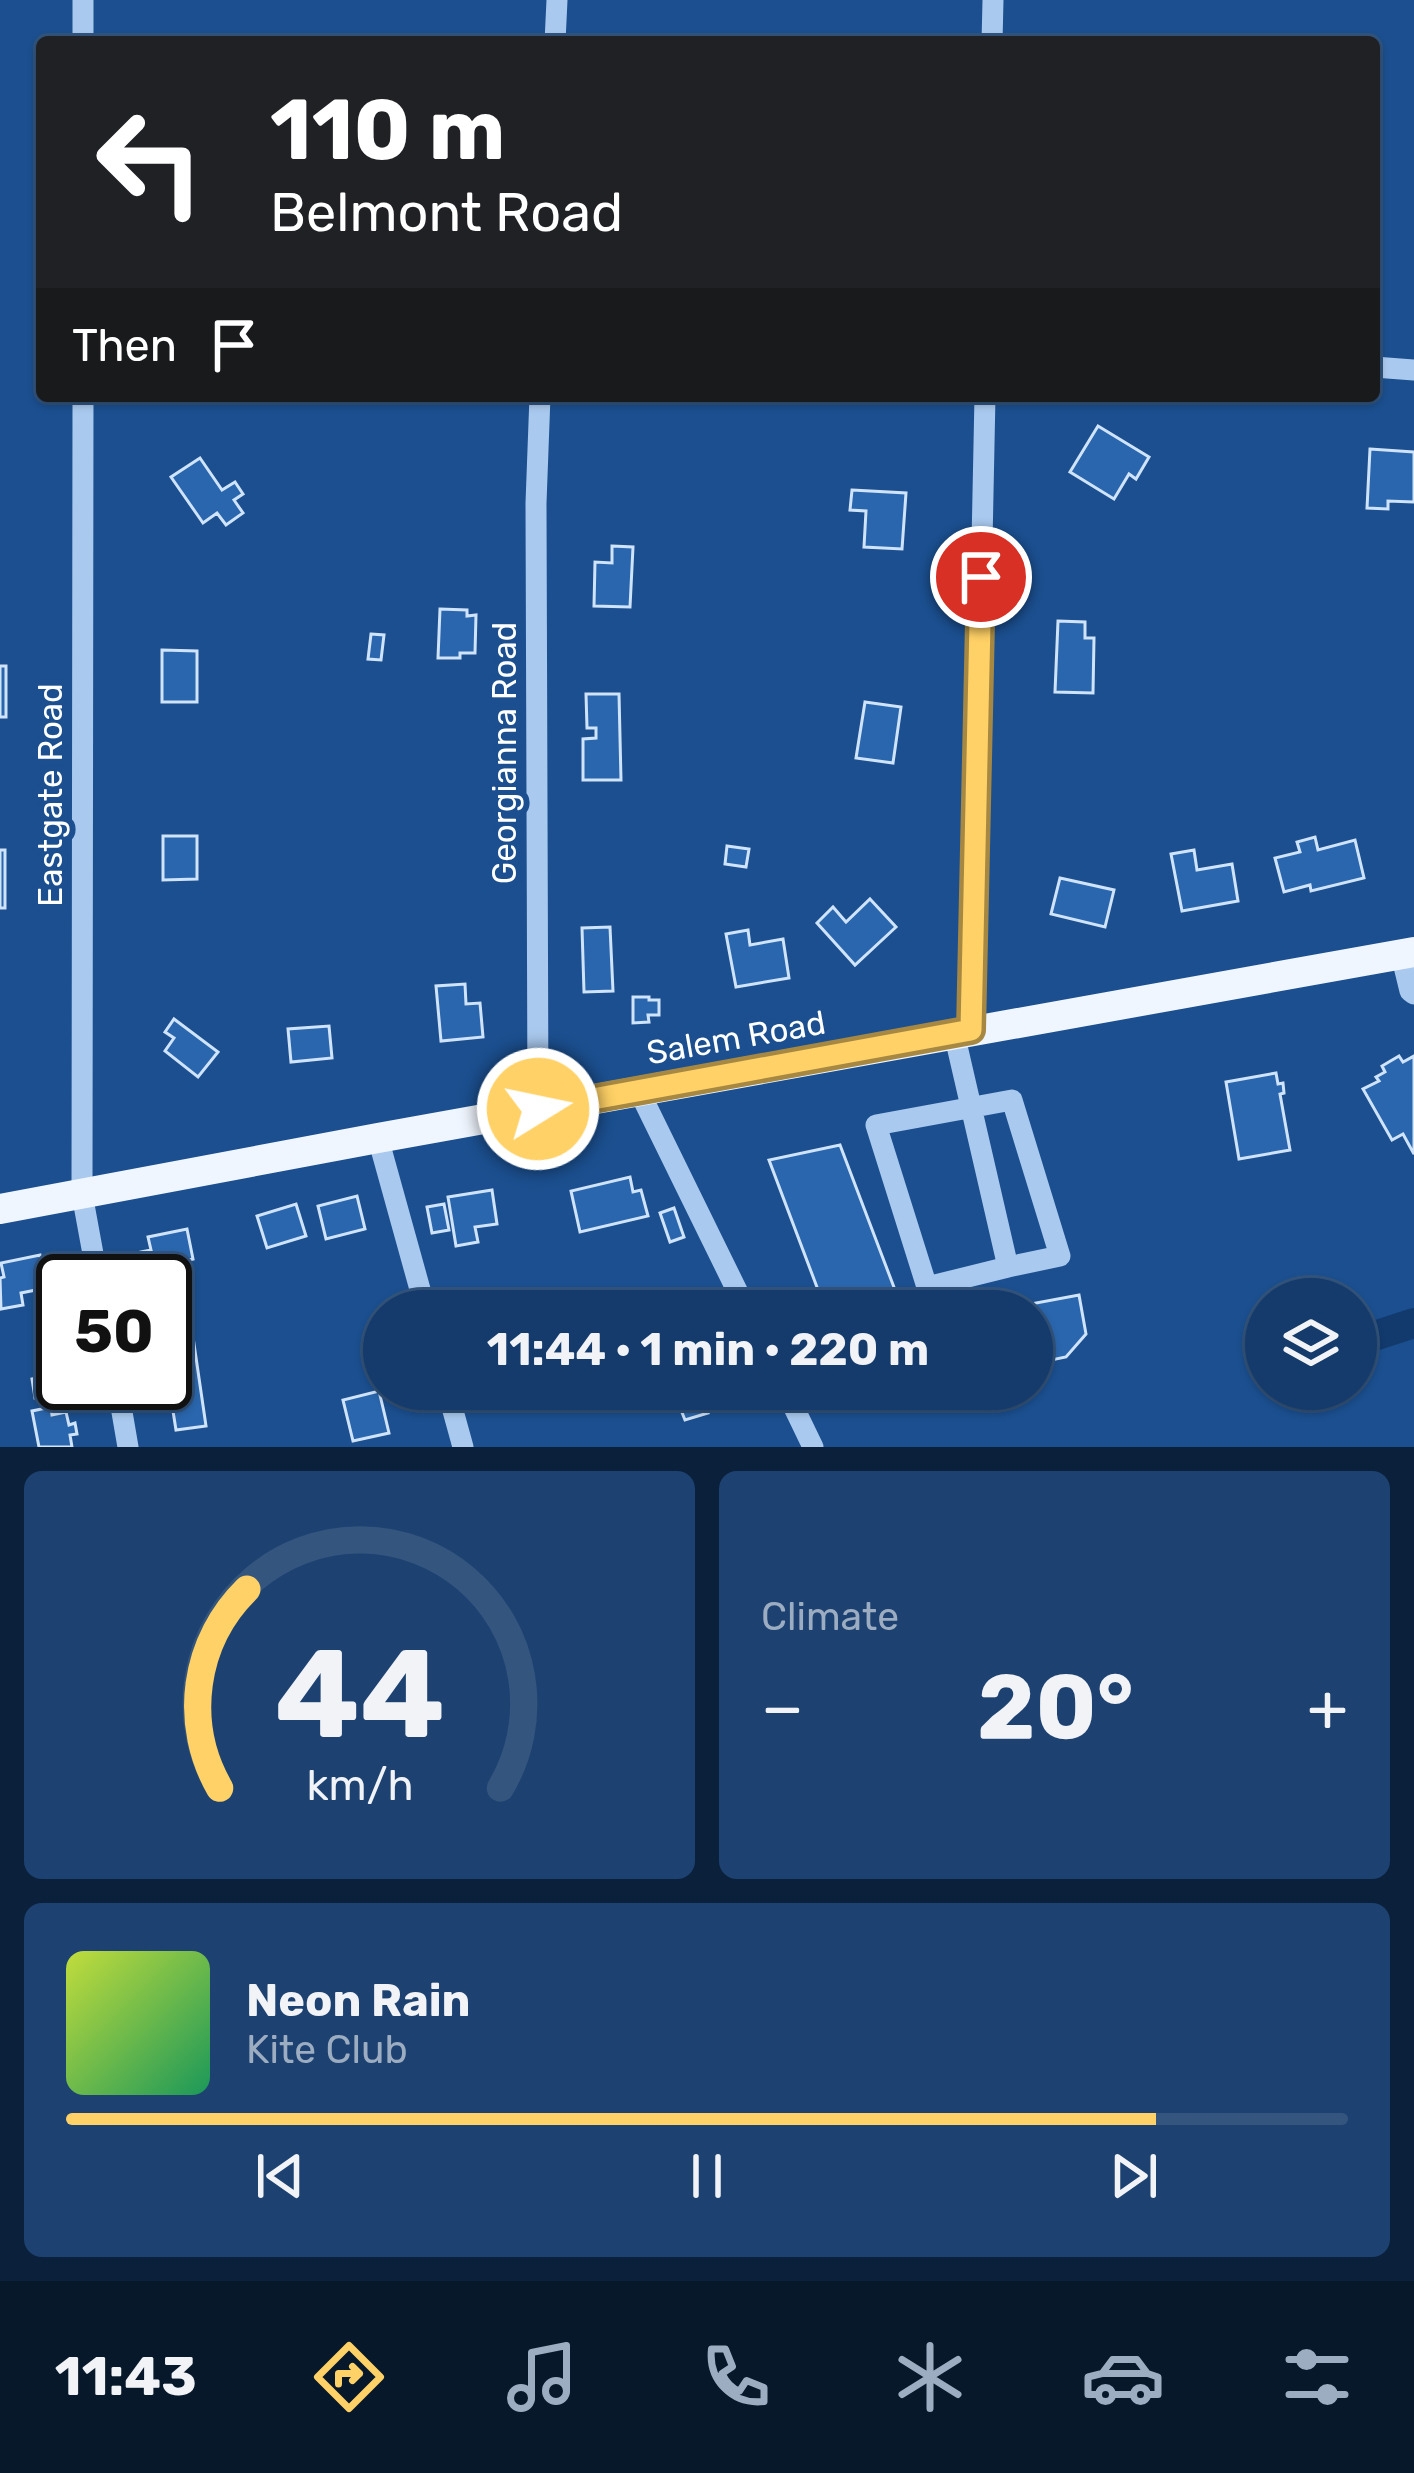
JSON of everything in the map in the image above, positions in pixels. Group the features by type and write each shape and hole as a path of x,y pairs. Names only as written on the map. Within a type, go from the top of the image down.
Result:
{"main road":[{"name":"Salem Road","path":"0,1209 1407,953"}],"street":[{"path":"83,0 83,36"},
{"path":"555,36 557,0"},
{"path":"992,36 993,0"},
{"path":"1380,367 1414,370"},
{"name":"Eastgate Road","path":"83,402 82,1194 93,1254"},
{"name":"Georgianna Road","path":"538,1109 536,502 541,402"},
{"path":"985,402 963,1032 971,1107 1008,1268"},
{"path":"1407,953 1414,994"},
{"path":"640,1090 737,1290"},
{"path":"1012,1100 1060,1256 1008,1268 927,1287 876,1125 1012,1100"},
{"path":"378,1138 420,1290"},
{"path":"122,1410 128,1447"},
{"path":"453,1410 463,1447"},
{"path":"794,1410 813,1447"}],"building":[{"path":"1098,426 1149,457 1136,479 1129,474 1114,499 1070,472"},
{"path":"1370,449 1414,452 1414,502 1388,501 1388,509 1367,508"},
{"path":"200,458 222,490 235,482 243,494 234,500 243,513 226,525 217,513 203,523 171,477"},
{"path":"852,490 906,493 902,549 864,547 866,511 850,510"},
{"path":"612,546 633,547 630,607 594,606 595,562 612,563"},
{"path":"440,609 476,615 475,653 438,658"},
{"path":"1058,621 1085,622 1085,638 1094,638 1093,693 1055,692"},
{"path":"371,634 384,635 381,660 368,659"},
{"path":"162,650 197,651 197,702 162,702"},
{"path":"0,666 6,666 6,717 0,717"},
{"path":"586,694 619,694 621,780 583,780 583,739 596,738 596,728 587,728"},
{"path":"865,702 901,707 893,763 856,758"},
{"path":"163,836 197,836 197,879 163,880"},
{"path":"1315,837 1318,850 1355,840 1364,878 1311,891 1310,885 1284,892 1275,858 1300,852 1297,842"},
{"path":"727,846 749,849 746,867 725,864"},
{"path":"0,850 5,850 5,908 0,908"},
{"path":"1194,850 1197,870 1232,864 1238,901 1182,911 1171,854"},
{"path":"1060,878 1114,890 1105,927 1051,914"},
{"path":"870,899 896,927 855,965 817,923 833,907 846,922"},
{"path":"610,927 613,991 584,992 582,928"},
{"path":"748,930 750,945 783,939 789,978 736,987 726,934"},
{"path":"465,984 466,1004 480,1003 483,1037 441,1041 436,986"},
{"path":"633,997 659,1000 659,1015 648,1015 649,1022 633,1023"},
{"path":"174,1019 218,1052 198,1077 165,1051 174,1038 165,1032"},
{"path":"329,1026 332,1058 291,1062 288,1029"},
{"path":"1399,1056 1403,1062 1414,1056 1414,1154 1403,1134 1392,1140 1363,1089 1379,1081 1376,1077 1385,1072 1382,1066"},
{"path":"1276,1073 1278,1084 1283,1083 1280,1094 1290,1150 1239,1159 1226,1082"},
{"path":"840,1145 895,1290 818,1290 769,1160"},
{"path":"630,1177 633,1192 641,1190 648,1216 580,1232 571,1191"},
{"path":"492,1190 497,1224 475,1227 478,1242 456,1246 448,1197"},
{"path":"357,1196 365,1229 326,1239 318,1206"},
{"path":"296,1204 306,1236 267,1248 257,1216"},
{"path":"444,1204 449,1230 432,1233 427,1207"},
{"path":"674,1208 684,1237 670,1242 660,1213"},
{"path":"187,1229 192,1254 141,1254 151,1250 148,1237"},
{"path":"36,1256 36,1290 21,1293 23,1305 1,1309 1,1263"},
{"path":"1079,1295 1086,1334 1066,1357 1053,1360 1053,1300"},
{"path":"192,1337 206,1426 176,1430 173,1410 192,1410"},
{"path":"363,1395 363,1410 384,1410 389,1433 353,1441 343,1400"},
{"path":"681,1410 707,1410 708,1413 685,1420"},
{"path":"32,1411 66,1412 77,1434 70,1435 72,1447 39,1447"}],"waterway":[{"path":"1377,1335 1414,1323"}],"route":[{"path":"538,1109 971,1030 981,577"}]}
